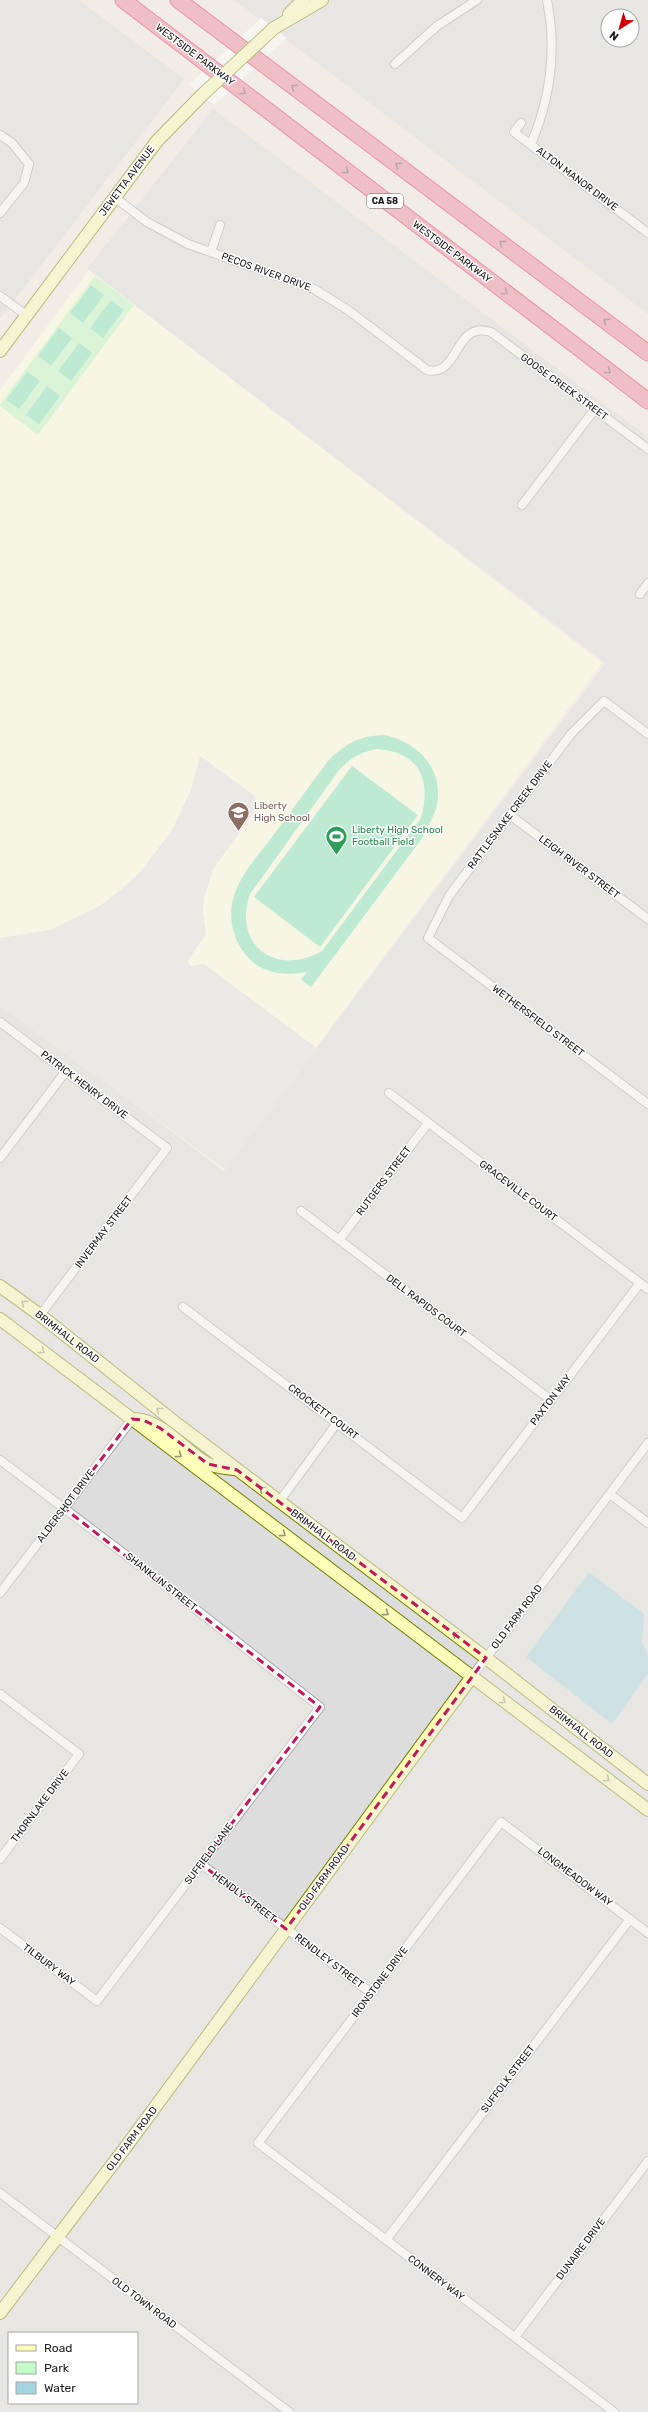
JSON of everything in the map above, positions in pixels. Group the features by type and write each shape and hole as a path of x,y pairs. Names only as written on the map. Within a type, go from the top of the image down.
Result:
{"highway":[{"name":"WESTSIDE PARKWAY","path":"123,0 648,401"},
{"path":"178,0 648,353"}],"street":[{"name":"JEWETTA AVENUE","path":"0,351 114,197 157,142 202,95 304,0"},
{"name":"JEWETTA AVENUE","path":"274,28 322,0"},
{"path":"394,64 437,26 477,0"},
{"path":"531,144 544,112 551,81 553,34 548,0"},
{"name":"ALTON MANOR DRIVE","path":"521,123 514,132 648,233"},
{"path":"0,135 12,142 29,164 24,183 0,213"},
{"name":"PECOS RIVER DRIVE","path":"114,197 167,234 314,290 348,310 420,367 432,372 446,366 465,337 478,331"},
{"path":"211,252 220,225"},
{"path":"0,296 26,316"},
{"name":"GOOSE CREEK STREET","path":"478,331 484,330 496,336 648,449"},
{"path":"522,505 595,409"},
{"path":"640,594 648,583"},
{"name":"RATTLESNAKE CREEK DRIVE","path":"428,938 449,896 570,734 604,701 648,734"},
{"name":"LEIGH RIVER STREET","path":"510,815 648,919"},
{"name":"WETHERSFIELD STREET","path":"428,938 648,1104"},
{"name":"PATRICK HENRY DRIVE","path":"0,1022 167,1148"},
{"path":"0,1158 66,1071"},
{"name":"GRACEVILLE COURT","path":"389,1093 648,1289"},
{"name":"RUTGERS STREET","path":"339,1240 428,1122"},
{"name":"INVERMAY STREET","path":"40,1315 167,1148"},
{"name":"DELL RAPIDS COURT","path":"301,1211 551,1400"},
{"name":"PAXTON WAY","path":"462,1518 640,1283"},
{"name":"BRIMHALL ROAD","path":"0,1286 40,1315 237,1470 486,1658 648,1784"},
{"name":"CROCKETT COURT","path":"183,1307 462,1518"},
{"path":"0,1319 471,1678 648,1810"},
{"path":"132,1419 144,1420 160,1428 208,1464 237,1470"},
{"name":"ALDERSHOT DRIVE","path":"0,1593 132,1419"},
{"path":"280,1502 337,1423"},
{"name":"OLD FARM ROAD","path":"0,2313 648,1442"},
{"name":"SHANKLIN STREET","path":"0,1460 320,1707"},
{"path":"610,1494 648,1523"},
{"name":"THORNLAKE DRIVE","path":"0,1694 79,1754 0,1859"},
{"name":"SUFFIELD LANE","path":"97,2001 320,1707"},
{"name":"LONGMEADOW WAY","path":"501,1822 648,1933"},
{"name":"IRONSTONE DRIVE","path":"258,2143 501,1822"},
{"name":"HENDLY STREET","path":"201,1864 286,1929"},
{"name":"SUFFOLK STREET","path":"386,2240 630,1919"},
{"name":"TILBURY WAY","path":"0,1928 97,2001"},
{"name":"RENDLEY STREET","path":"286,1929 371,1993"},
{"name":"CONNERY WAY","path":"258,2143 614,2412"},
{"name":"DUNAIRE DRIVE","path":"515,2337 648,2161"},
{"name":"OLD TOWN ROAD","path":"0,2193 289,2412"}],"highlighted area":[{"path":"132,1419 143,1420 160,1428 208,1464 237,1470 486,1658 286,1929 201,1864 320,1707 64,1508"}],"shaded area":[{"path":"0,0 79,0 184,79 0,319"},
{"path":"234,0 648,0 648,314"},
{"path":"213,109 648,437 648,2412 0,2412 0,1005 225,1170 606,663 87,269"},
{"name":"Liberty High School","path":"89,270 602,663 224,1171 0,1001 0,390"},
{"path":"200,756 255,796 257,808 213,869 204,898 203,913 206,934 187,962 191,966 204,964 318,1049 225,1170 0,1004 0,938 50,930 98,907 122,889 141,871 172,830 191,790"}],"green space":[{"path":"95,276 134,305 38,435 0,406 0,404"},
{"path":"91,285 104,295 83,323 70,313"},
{"path":"111,300 124,310 103,338 90,328"},
{"path":"59,328 72,338 51,366 38,356"},
{"path":"79,343 92,353 71,381 58,371"},
{"path":"27,372 40,381 19,409 6,400"},
{"path":"47,386 60,396 39,424 26,415"},
{"path":"383,735 407,743 425,758 432,768 436,779 438,792 435,813 426,833 311,987 301,980 307,972 290,974 266,970 246,955 238,944 233,931 231,918 232,904 238,885 248,868 328,761 340,750 353,742","holes":["377,749 391,751 412,762 419,770 425,791 421,818 322,951 305,958 289,960 275,958 262,952 253,942 247,928 246,912 250,894 339,770 356,756 366,752"]},
{"name":"Liberty High School Football Field","path":"352,766 418,815 320,947 254,897"}],"water":[{"path":"589,1572 644,1614 642,1642 648,1656 648,1674 612,1724 526,1657"}],"pier":[{"path":"261,18 287,38 214,105 189,85"}],"place":[{"name":"Liberty High School","path":"238,832"},
{"name":"Liberty High School Football Field","path":"336,856"}]}
